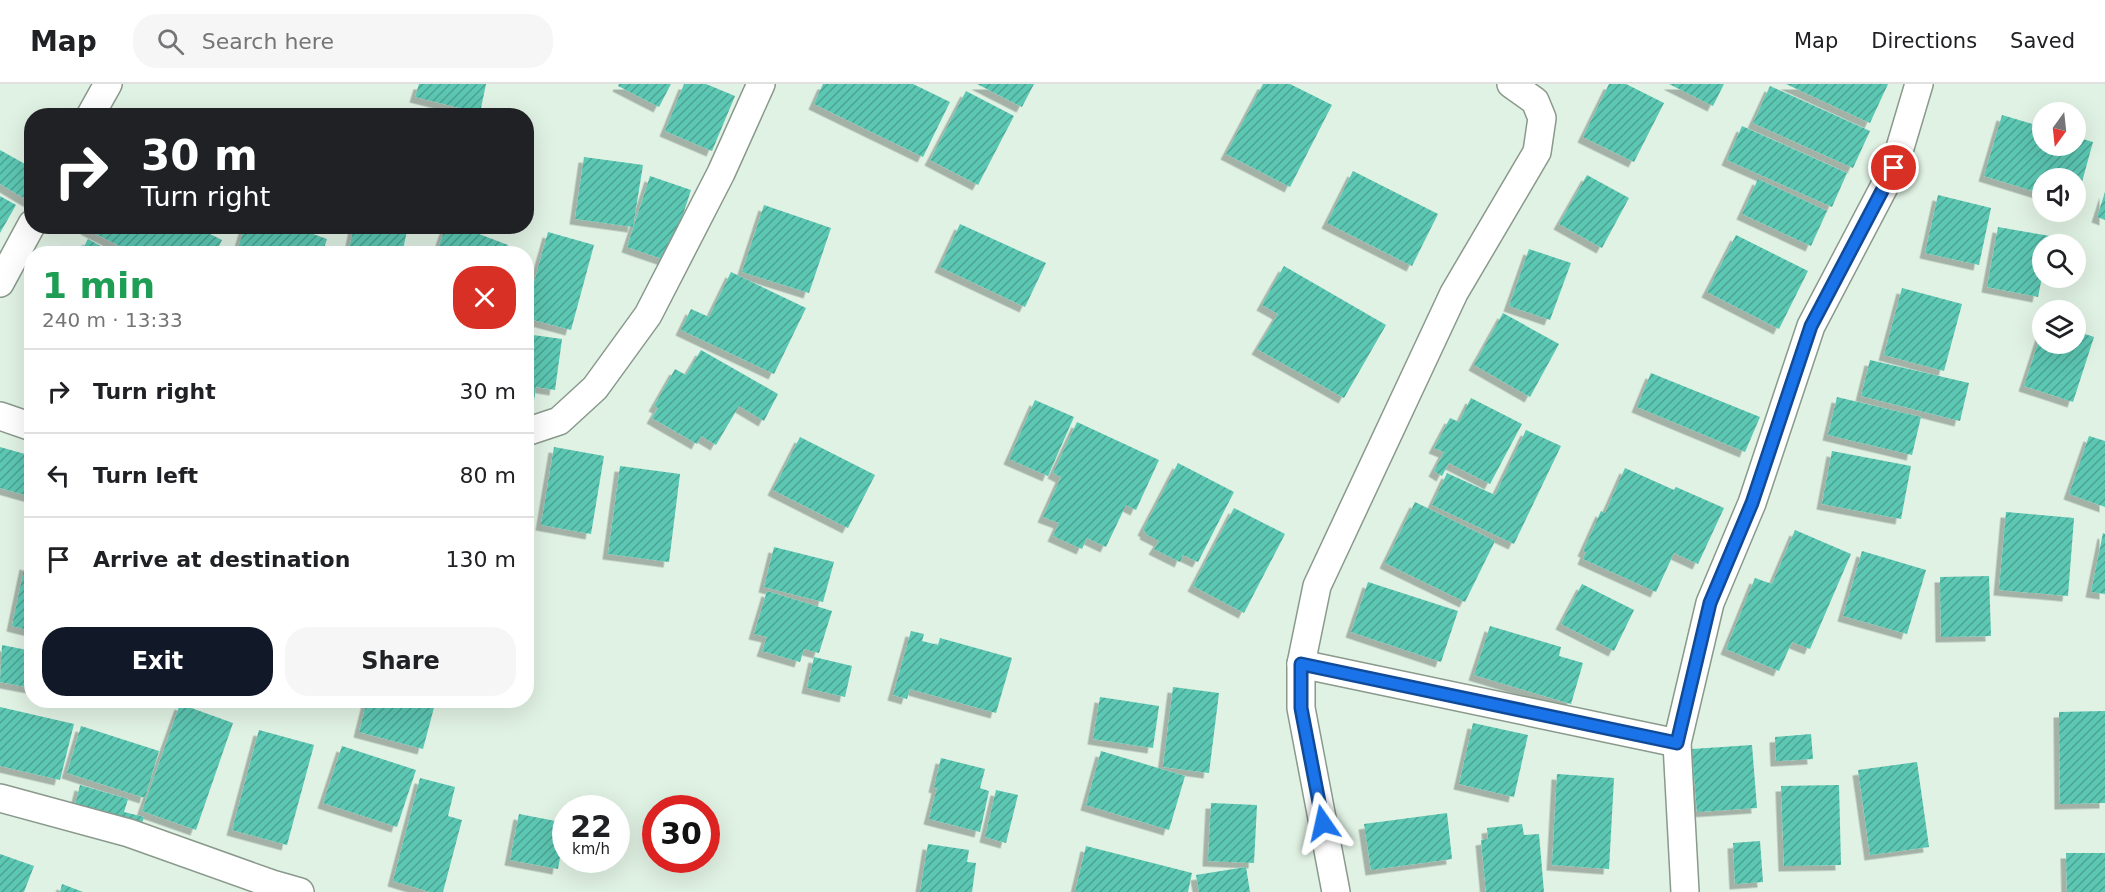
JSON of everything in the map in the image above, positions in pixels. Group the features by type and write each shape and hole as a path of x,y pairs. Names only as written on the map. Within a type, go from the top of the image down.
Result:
{"street":[{"path":"94,108 108,84"},
{"path":"534,429 559,421 596,388 648,315 721,173 761,84"},
{"path":"1336,892 1301,708 1301,664 1317,586 1454,293 1537,152 1542,117 1535,101 1511,84"},
{"path":"1685,892 1677,743 1710,603 1752,503 1811,326 1894,168 1919,84"},
{"path":"0,283 27,234"},
{"path":"0,416 24,424"},
{"path":"1301,664 1677,743"},
{"path":"0,798 129,833 300,892"}],"building":[{"path":"419,84 486,84 481,108 460,108 415,97"},
{"path":"619,84 671,84 659,107 618,86"},
{"path":"684,84 706,84 735,96 712,151 665,131"},
{"path":"823,84 913,84 950,102 923,157 814,104"},
{"path":"977,84 1034,84 1022,107"},
{"path":"1263,84 1290,84 1332,105 1290,187 1226,154"},
{"path":"1609,84 1626,84 1664,103 1634,162 1583,137"},
{"path":"1669,84 1724,84 1713,106"},
{"path":"1786,84 1888,84 1870,123"},
{"path":"1770,86 1870,131 1853,168 1753,123"},
{"path":"966,91 1014,116 978,185 930,160"},
{"path":"2002,115 2032,124 2032,156 2086,156 2086,140 2093,142 2086,168 2032,168 2032,191 1984,176"},
{"path":"1742,126 1847,173 1832,207 1727,160"},
{"path":"0,150 24,164 24,198 0,184"},
{"path":"584,157 643,165 633,227 575,219"},
{"path":"1353,171 1438,214 1412,266 1327,223"},
{"path":"1587,175 1629,198 1602,248 1559,224"},
{"path":"650,176 691,190 668,261 627,247"},
{"path":"1758,179 1827,211 1811,246 1742,214"},
{"path":"2105,192 2105,220 2097,217"},
{"path":"1938,195 1991,208 1979,265 1925,253"},
{"path":"0,196 16,205 0,233"},
{"path":"764,205 831,228 809,293 742,272"},
{"path":"960,224 1046,263 1025,307 940,267"},
{"path":"1998,227 2038,234 2032,234 2032,288 2040,288 2038,297 1987,287"},
{"path":"548,232 594,245 571,330 534,320 534,282"},
{"path":"96,234 210,234 222,240 219,246 119,246"},
{"path":"242,234 313,234 327,239 325,246 239,246"},
{"path":"352,234 406,234 404,246 350,246"},
{"path":"443,234 479,234 508,245 508,246 439,246"},
{"path":"1736,235 1808,271 1779,329 1707,292"},
{"path":"88,239 101,246 84,246"},
{"path":"1529,249 1571,263 1550,320 1509,306"},
{"path":"1284,266 1386,325 1344,398 1257,349 1278,314 1262,305"},
{"path":"731,272 806,308 774,374 681,330 691,309 709,317"},
{"path":"1902,288 1962,304 1944,371 1884,355"},
{"path":"1503,313 1559,344 1530,397 1474,365"},
{"path":"2086,334 2094,337 2073,402 2024,386 2034,354 2086,354"},
{"path":"534,335 562,339 555,390 536,387 534,401"},
{"path":"701,350 778,394 764,421 739,406 716,445 701,436 697,444 652,418 658,408 654,406 675,369 686,375"},
{"path":"1870,360 1969,383 1960,421 1861,396"},
{"path":"1651,373 1760,417 1745,452 1637,407"},
{"path":"1837,397 1921,417 1912,455 1828,435"},
{"path":"1471,398 1522,424 1490,484 1449,463 1442,476 1434,471 1444,452 1434,448 1450,418 1459,422"},
{"path":"1035,400 1074,417 1048,476 1009,459"},
{"path":"1077,422 1159,460 1136,510 1126,505 1106,547 1087,538 1082,549 1053,536 1059,523 1043,517 1061,477 1053,473"},
{"path":"1526,430 1561,446 1514,544 1432,505 1447,473 1495,495"},
{"path":"2089,436 2105,441 2105,507 2069,494"},
{"path":"800,437 875,475 848,528 773,490"},
{"path":"0,447 24,454 24,495 0,488"},
{"path":"554,447 604,456 591,534 541,525"},
{"path":"1832,451 1911,466 1901,519 1822,504"},
{"path":"1178,463 1234,492 1198,562 1183,555 1180,562 1154,549 1159,541 1145,534 1143,530"},
{"path":"620,466 680,474 669,562 608,554"},
{"path":"1625,468 1674,490 1676,487 1724,508 1698,564 1674,553 1656,592 1583,559 1586,552 1583,551 1601,511 1605,513"},
{"path":"1415,502 1495,541 1465,602 1385,563"},
{"path":"1234,508 1285,534 1244,613 1193,586"},
{"path":"2006,512 2074,518 2068,596 1999,590"},
{"path":"1795,530 1851,554 1810,649 1792,642 1779,671 1726,649 1755,578 1772,584"},
{"path":"2103,533 2105,534 2105,594 2091,592"},
{"path":"774,547 834,562 823,602 764,587"},
{"path":"1862,551 1926,570 1907,634 1843,616"},
{"path":"24,569 24,629 12,626"},
{"path":"1989,576 1991,636 1941,637 1940,577"},
{"path":"1368,582 1458,611 1441,662 1351,632"},
{"path":"1582,584 1634,610 1614,651 1561,624"},
{"path":"767,591 832,611 819,653 804,649 800,662 762,651 767,637 754,634"},
{"path":"1490,626 1561,647 1559,656 1583,663 1571,704 1474,675"},
{"path":"911,631 924,634 922,641 938,645 940,638 1012,658 996,713 910,689 907,699 893,695"},
{"path":"2,645 24,649 24,686 0,682"},
{"path":"814,657 852,666 845,697 807,688"},
{"path":"1173,687 1219,693 1209,773 1163,767"},
{"path":"1100,697 1159,706 1153,748 1093,739"},
{"path":"0,707 74,724 60,780 0,766"},
{"path":"179,708 191,708 233,723 196,830 142,811"},
{"path":"365,708 434,708 423,749 359,732"},
{"path":"2105,711 2105,803 2060,804 2059,712"},
{"path":"1473,723 1528,735 1514,797 1459,784"},
{"path":"81,726 159,751 145,798 67,773"},
{"path":"259,730 314,745 287,845 232,830"},
{"path":"1811,734 1813,759 1776,761 1775,737"},
{"path":"1752,745 1757,808 1697,812 1692,749"},
{"path":"342,746 416,770 397,827 323,803"},
{"path":"1101,751 1185,776 1169,830 1086,805"},
{"path":"941,758 985,769 980,788 989,791 980,832 929,819 937,788 934,787"},
{"path":"1917,762 1929,847 1870,855 1858,770"},
{"path":"1557,774 1614,778 1609,869 1552,865"},
{"path":"420,778 455,787 448,816 462,820 443,892 430,892 393,881"},
{"path":"80,785 128,799 124,812 144,817 141,827 75,805"},
{"path":"1839,785 1841,865 1784,866 1781,786"},
{"path":"996,790 1018,795 1006,843 985,837"},
{"path":"1211,803 1257,805 1254,863 1208,861"},
{"path":"1447,813 1452,859 1371,870 1364,824"},
{"path":"519,814 552,820 552,868 510,860"},
{"path":"1522,824 1524,835 1539,834 1544,892 1486,892 1481,840 1488,839 1487,828"},
{"path":"1760,841 1763,882 1735,884 1733,843"},
{"path":"928,844 969,850 967,862 976,863 972,892 920,892"},
{"path":"1086,846 1192,873 1188,892 1075,892"},
{"path":"2066,853 2105,853 2105,892 2067,892"},
{"path":"0,854 34,866 24,892 0,892"},
{"path":"1246,867 1250,892 1199,892 1196,875"},
{"path":"62,884 83,892 60,892"}],"route":[{"path":"1323,823 1301,708 1301,664 1677,743 1710,603 1752,503 1811,326 1894,168"}]}
